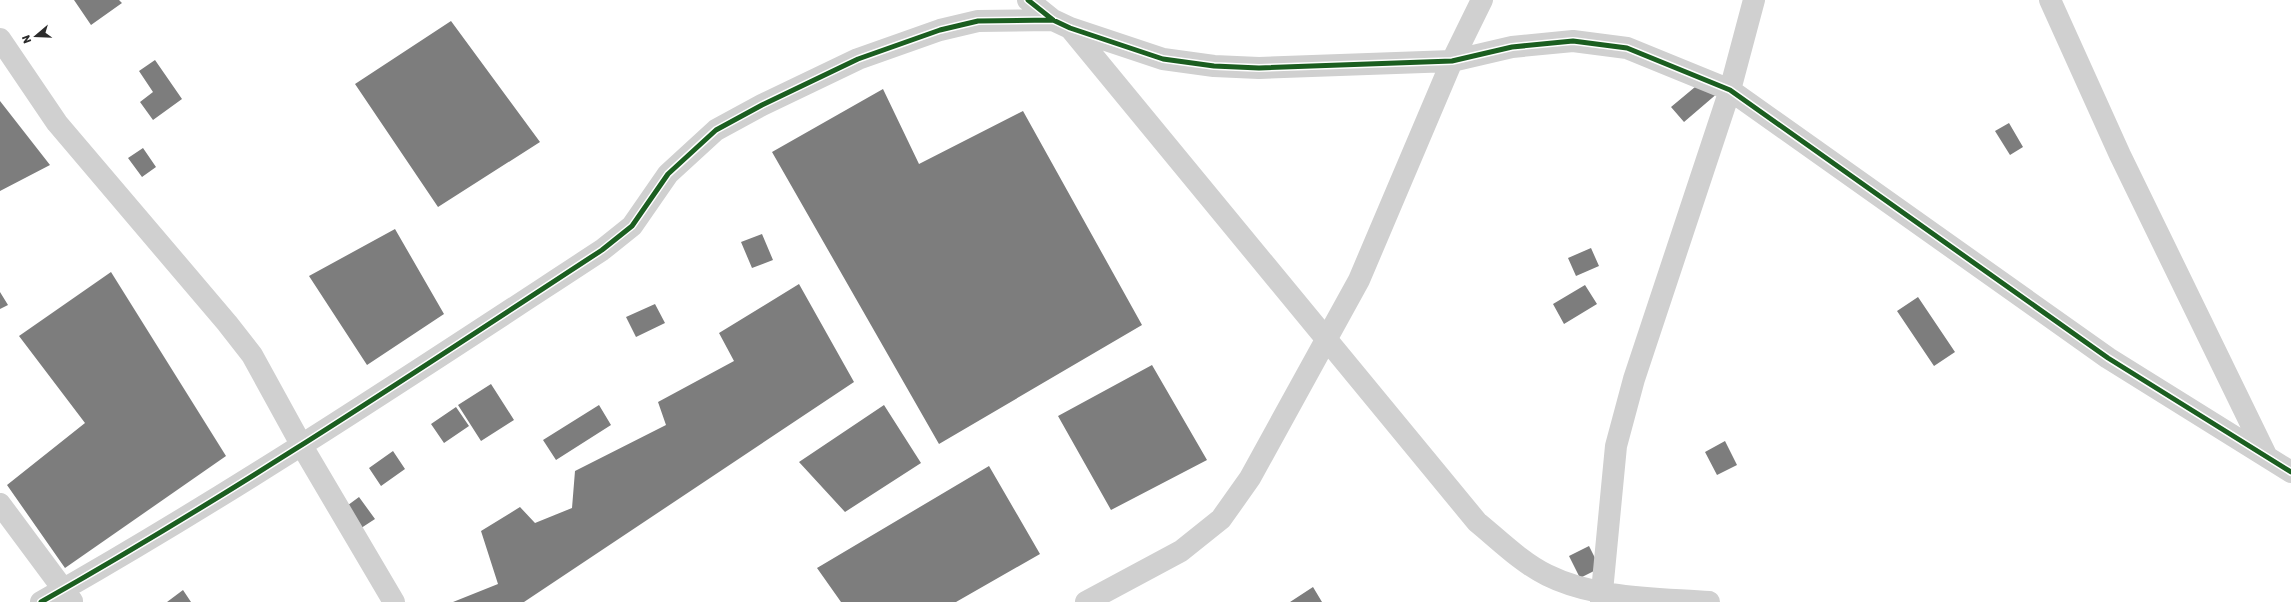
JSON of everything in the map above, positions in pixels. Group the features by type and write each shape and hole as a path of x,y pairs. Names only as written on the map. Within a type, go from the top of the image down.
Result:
{"street":[{"path":"1028,0 1061,24 1477,522 1513,552 1547,575 1602,598 1709,602"},
{"path":"1086,602 1181,551 1221,519 1250,478 1359,280 1452,62 1482,0"},
{"path":"1602,598 1616,446 1634,378 1730,90 1754,0"},
{"path":"2050,0 2120,155 2267,456"},
{"path":"42,602 69,595 138,547 302,446 602,250 632,226 668,174 716,130 762,105 858,59 940,30 978,21 1061,24 1164,59 1214,66 1259,68 1452,62 1512,47 1573,41 1627,48 1730,90 2108,358 2291,472"},
{"path":"0,39 57,123 227,323 252,355 302,446 394,602"},
{"path":"0,504 69,595"}],"building":[{"path":"74,0 119,0 122,3 91,25"},
{"path":"451,21 540,142 438,207 355,84"},
{"path":"155,60 182,99 153,120 140,102 153,92 139,71"},
{"path":"1707,77 1719,92 1684,122 1671,107"},
{"path":"883,89 919,164 1023,111 1142,325 939,444 772,152"},
{"path":"0,101 50,165 0,191"},
{"path":"2009,123 2023,147 2010,155 1995,131"},
{"path":"143,148 156,167 142,177 128,158"},
{"path":"395,229 444,314 367,365 309,276"},
{"path":"762,234 773,260 752,268 741,242"},
{"path":"1591,248 1599,266 1576,276 1568,258"},
{"path":"111,272 226,456 65,568 7,485 85,423 19,336"},
{"path":"799,284 854,382 524,602 453,602 498,584 481,531 520,507 535,523 572,508 575,471 666,425 658,402 734,361 719,333"},
{"path":"1585,285 1597,304 1564,324 1553,304"},
{"path":"0,292 8,305 0,309"},
{"path":"1918,297 1955,352 1934,366 1897,311"},
{"path":"655,304 665,323 636,337 626,317"},
{"path":"1152,365 1207,460 1111,510 1058,416"},
{"path":"491,384 514,420 481,441 458,405"},
{"path":"599,405 611,425 556,460 543,440"},
{"path":"884,405 921,463 845,512 799,462"},
{"path":"456,407 469,426 444,443 431,424"},
{"path":"1725,441 1737,465 1717,475 1705,452"},
{"path":"393,451 405,469 381,486 369,468"},
{"path":"989,466 1040,554 956,602 841,602 817,568"},
{"path":"359,497 375,519 355,532 340,511"},
{"path":"1589,546 1600,568 1580,578 1569,556"},
{"path":"1313,587 1322,602 1290,602"},
{"path":"183,590 191,602 167,602"}],"cycle path":[{"path":"1028,0 1053,20 1070,28 1163,59 1214,66 1259,68 1452,61 1512,47 1573,41 1627,48 1730,90 2108,358 2291,472"},
{"path":"41,602 113,561 255,475 602,250 632,226 668,174 716,130 762,105 858,59 940,30 978,21 1053,20"}]}
